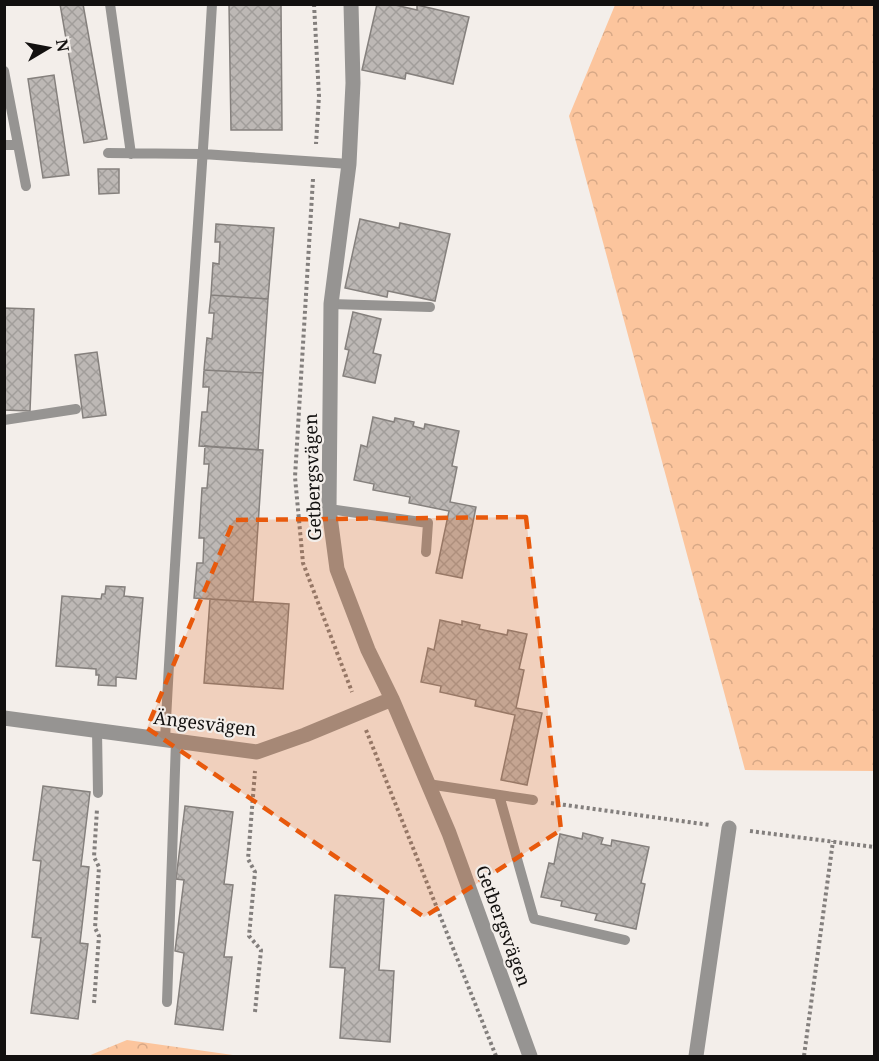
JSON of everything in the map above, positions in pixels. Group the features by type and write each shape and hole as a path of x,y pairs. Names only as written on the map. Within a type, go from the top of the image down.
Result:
{"street":[{"name":"Getbergsvägen","path":"351,4 353,83 349,164 331,304 329,509 337,569 368,650 392,699 449,833 530,1056"},
{"name":"Ängesvägen","path":"4,718 257,752 392,699"},
{"path":"696,1056 729,828"}],"lane":[{"path":"110,4 131,154"},
{"path":"167,1002 174,564 212,4"},
{"path":"4,71 26,186"},
{"path":"4,145 18,145"},
{"path":"108,153 203,154 349,164"},
{"path":"331,304 430,307"},
{"path":"4,420 76,409"},
{"path":"329,509 428,523 426,552"},
{"path":"97,730 98,793"},
{"path":"428,784 533,800"},
{"path":"499,795 534,919 625,940"}],"path":[{"path":"255,1012 261,950 249,936 255,872 248,859 257,752"},
{"path":"94,1003 99,936 95,928 99,867 94,857 98,793"},
{"path":"533,800 874,847"},
{"path":"804,1056 833,841"}],"highlighted area":[{"path":"526,517 561,830 424,917 147,728 234,520"}],"green space":[{"path":"615,5 874,5 874,771 745,770 569,116"},
{"path":"127,1040 240,1056 88,1056"}],"building":[{"path":"60,4 83,4 107,139 84,143"},
{"path":"229,4 281,4 282,130 231,130"},
{"path":"377,4 391,4 417,10 417,5 469,17 453,84 406,73 405,79 362,70"},
{"path":"54,75 69,175 43,178 28,79"},
{"path":"98,169 119,169 119,193 99,194"},
{"path":"360,219 399,228 400,223 450,234 435,301 388,291 387,297 345,288"},
{"path":"216,224 274,228 268,299 211,295 213,263 219,264 220,242 215,242"},
{"path":"211,295 268,299 263,373 204,370 207,338 212,339 214,313 209,313"},
{"path":"4,308 34,309 30,411 4,410"},
{"path":"353,312 381,319 373,353 381,355 375,383 343,376 349,350 345,349"},
{"path":"97,352 106,415 83,418 75,355"},
{"path":"204,370 263,373 258,450 199,446 202,412 207,412 209,387 203,387"},
{"path":"373,417 394,422 395,418 414,422 413,426 424,429 425,424 459,431 452,466 457,467 450,502 476,507 462,578 436,573 449,511 409,503 410,497 373,490 374,484 354,480 361,445 367,447"},
{"path":"205,446 263,450 253,602 194,598 197,563 203,563 204,538 199,538 202,488 207,488 209,464 204,464"},
{"path":"106,586 125,587 124,596 143,598 136,679 116,677 116,686 98,685 99,675 96,675 96,669 56,666 62,596 101,599 102,594 105,594"},
{"path":"210,599 289,604 283,689 204,683"},
{"path":"440,620 462,625 462,621 480,625 479,629 507,635 508,630 527,634 519,669 524,670 516,708 542,713 527,785 501,780 515,715 475,706 476,700 440,692 441,686 421,682 428,648 434,650"},
{"path":"43,786 90,792 81,866 89,867 80,943 88,944 78,1019 31,1013 41,938 32,937 41,861 33,860"},
{"path":"185,806 233,812 224,884 233,885 224,957 232,957 223,1030 175,1024 184,953 175,951 184,880 176,879"},
{"path":"583,833 603,838 601,844 611,846 612,840 649,847 641,883 645,884 636,929 595,920 597,914 561,906 562,901 541,897 549,863 554,864 560,834 582,839"},
{"path":"335,895 384,899 379,970 394,971 390,1042 340,1038 345,968 330,967"}]}
